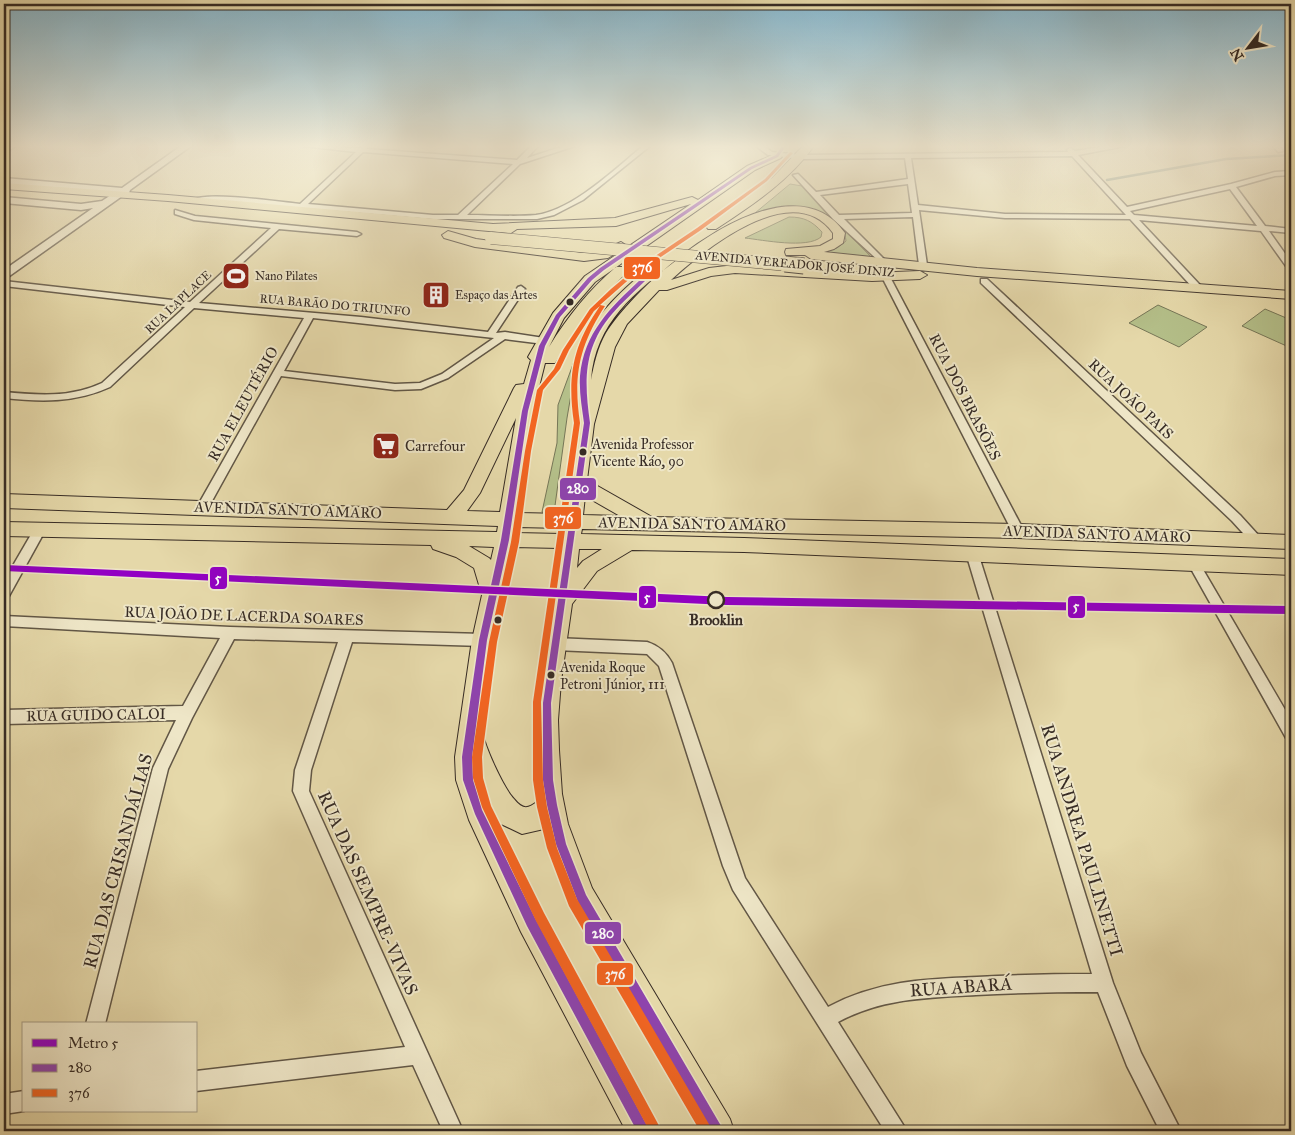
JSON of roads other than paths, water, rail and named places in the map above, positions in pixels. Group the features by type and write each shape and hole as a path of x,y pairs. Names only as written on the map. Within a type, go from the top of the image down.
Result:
{"main road":[{"name":"AVENIDA VEREADOR JOSÉ DINIZ","path":"121,199 141,208"},
{"name":"AVENIDA VEREADOR JOSÉ DINIZ","path":"129,199 171,207 448,235 490,233 511,229 791,252"},
{"path":"490,233 616,222 692,199"},
{"path":"531,386 548,364 557,344 584,304 626,266 692,216 710,199"},
{"path":"452,517 471,493 543,343 558,316 590,279 665,226 709,209 723,199"},
{"path":"586,423 582,402 582,377 588,352 597,328 616,304 646,276 713,225 753,199"},
{"path":"731,229 767,199"},
{"name":"AVENIDA VEREADOR JOSÉ DINIZ","path":"171,207 189,201 490,233 805,260 1291,295"},
{"path":"709,209 731,214"},
{"path":"448,235 475,243 591,257 611,252 655,220 692,216 713,225 731,229 777,210 804,209 820,214 830,221 839,232 839,240 832,245 820,249 791,252"},
{"path":"718,1131 582,898 561,844 552,806 548,780 548,703 586,423 602,364 613,334 634,306 674,272 727,246 731,236 731,229"},
{"path":"791,252 805,260"},
{"path":"564,255 580,262 586,269 590,279"},
{"name":"AVENIDA VEREADOR JOSÉ DINIZ","path":"805,260 881,261 984,281 1291,304"},
{"path":"652,290 709,272 735,269 886,277 924,270"},
{"path":"543,343 525,411 505,540 494,597 483,640 467,757 468,780 478,811 531,922 644,1131"},
{"path":"492,451 525,411"},
{"path":"578,483 649,524"},
{"name":"AVENIDA SANTO AMARO","path":"4,501 508,518 630,542 972,553 1194,564 1291,566"},
{"name":"AVENIDA SANTO AMARO","path":"4,528 505,540 572,531 649,524 1018,531 1291,542"},
{"path":"422,537 463,552 482,563 494,597"},
{"path":"562,602 576,581 590,566 630,542"},
{"path":"471,730 491,787 509,814 520,823 529,824 544,816 552,806"}],"street":[{"name":"AVENIDA VEREADOR JOSÉ DINIZ","path":"4,200 81,207 105,199"},
{"path":"4,275 110,199"},
{"name":"AVENIDA VEREADOR JOSÉ DINIZ","path":"189,201 220,199 458,218 523,218 554,213 576,199"},
{"path":"302,206 310,199"},
{"path":"458,218 479,199"},
{"path":"819,199 881,261"},
{"path":"914,199 924,270"},
{"path":"1114,199 1197,287"},
{"path":"1124,210 1174,199"},
{"path":"1241,199 1291,266"},
{"name":"AVENIDA VEREADOR JOSÉ DINIZ","path":"171,207 194,218 357,234"},
{"path":"836,217 916,211 1005,216 1132,217 1291,231"},
{"name":"RUA LAPLACE","path":"4,395 48,398 74,397 97,390 116,376 278,225"},
{"name":"RUA DOS BRASÕES","path":"886,277 1018,531"},
{"name":"RUA JOÃO PAIS","path":"984,281 1236,518 1256,540"},
{"name":"RUA BARÃO DO TRIUNFO","path":"4,283 193,305 505,335 543,343"},
{"path":"491,334 521,289"},
{"name":"RUA ELEUTÉRIO","path":"203,507 276,372 310,315"},
{"path":"276,372 395,388 421,386 445,376 505,335"},
{"path":"4,592 40,529"},
{"name":"RUA ANDREA PAULINETTI","path":"972,553 1104,984 1134,1059 1171,1131"},
{"path":"1194,564 1291,733"},
{"name":"RUA JOÃO DE LACERDA SOARES","path":"4,621 230,632 483,640"},
{"name":"RUA DAS CRISANDÁLIAS","path":"96,1022 162,768 187,713 230,632"},
{"name":"RUA DAS SEMPRE-VIVAS","path":"348,636 303,770 301,791 453,1131"},
{"path":"555,644 647,648 654,650 660,655 731,866 739,884 897,1131"},
{"name":"RUA GUIDO CALOI","path":"4,717 187,713"},
{"name":"RUA ABARÁ","path":"824,1019 856,1002 912,989 1038,983 1104,984"},
{"path":"198,1081 420,1055"},
{"path":"4,1104 22,1101"}],"metro line":[{"name":"5","path":"4,568 727,601 1291,610"}],"place":[{"name":"Nano Pilates","path":"236,276"},
{"name":"Espaço das Artes","path":"436,295"},
{"name":"Carrefour","path":"386,446"},
{"name":"Avenida Professor Vicente Ráo, 90","path":"583,452"},
{"name":"Brooklin","path":"716,600"},
{"name":"Avenida Roque Petroni Júnior, 111","path":"551,675"}]}
